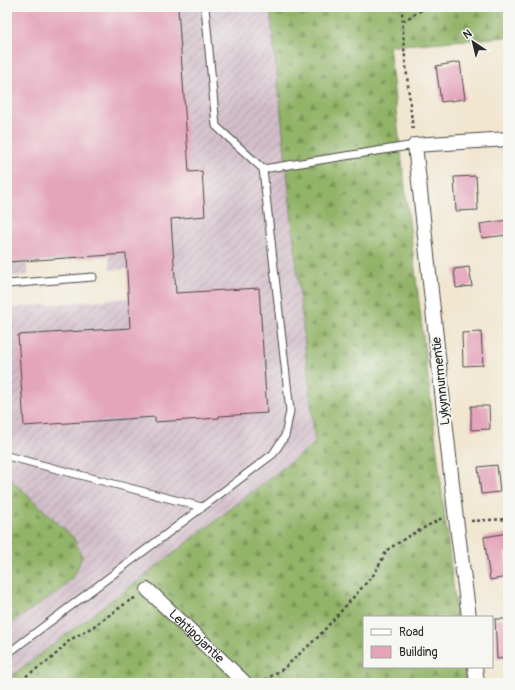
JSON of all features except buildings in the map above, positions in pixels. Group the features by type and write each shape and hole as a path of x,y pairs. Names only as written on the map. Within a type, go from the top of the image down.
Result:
{"street":[{"path":"414,145 508,138"},
{"name":"Lykynnurmentie","path":"414,145 456,516 469,616"},
{"name":"Lehtipojantie","path":"150,593 245,683"},
{"path":"475,668 477,683"}],"lane":[{"path":"7,654 273,454 285,436 290,411 263,169 216,126 205,7"},
{"path":"263,169 414,145"},
{"path":"7,284 93,277"},
{"path":"7,456 202,507"}],"path":[{"path":"400,7 402,11 414,145"},
{"path":"403,21 427,7"},
{"path":"260,683 283,670 318,637 376,573 387,550 409,536 456,516 508,519"},
{"path":"16,683 51,659 70,640 94,626 132,599 150,593"}],"shaded area":[{"path":"7,7 270,7 316,443 147,574 7,679 7,626 63,588 9,477 7,476 7,308 129,298 127,269 110,270 109,256 27,263 28,275 7,277"}],"green space":[{"path":"270,7 508,7 508,37 389,46 457,616 363,616 363,668 464,668 466,683 7,683 7,679 147,574 315,443"},
{"path":"7,476 73,537 82,556 76,572 63,588 7,626"}]}
